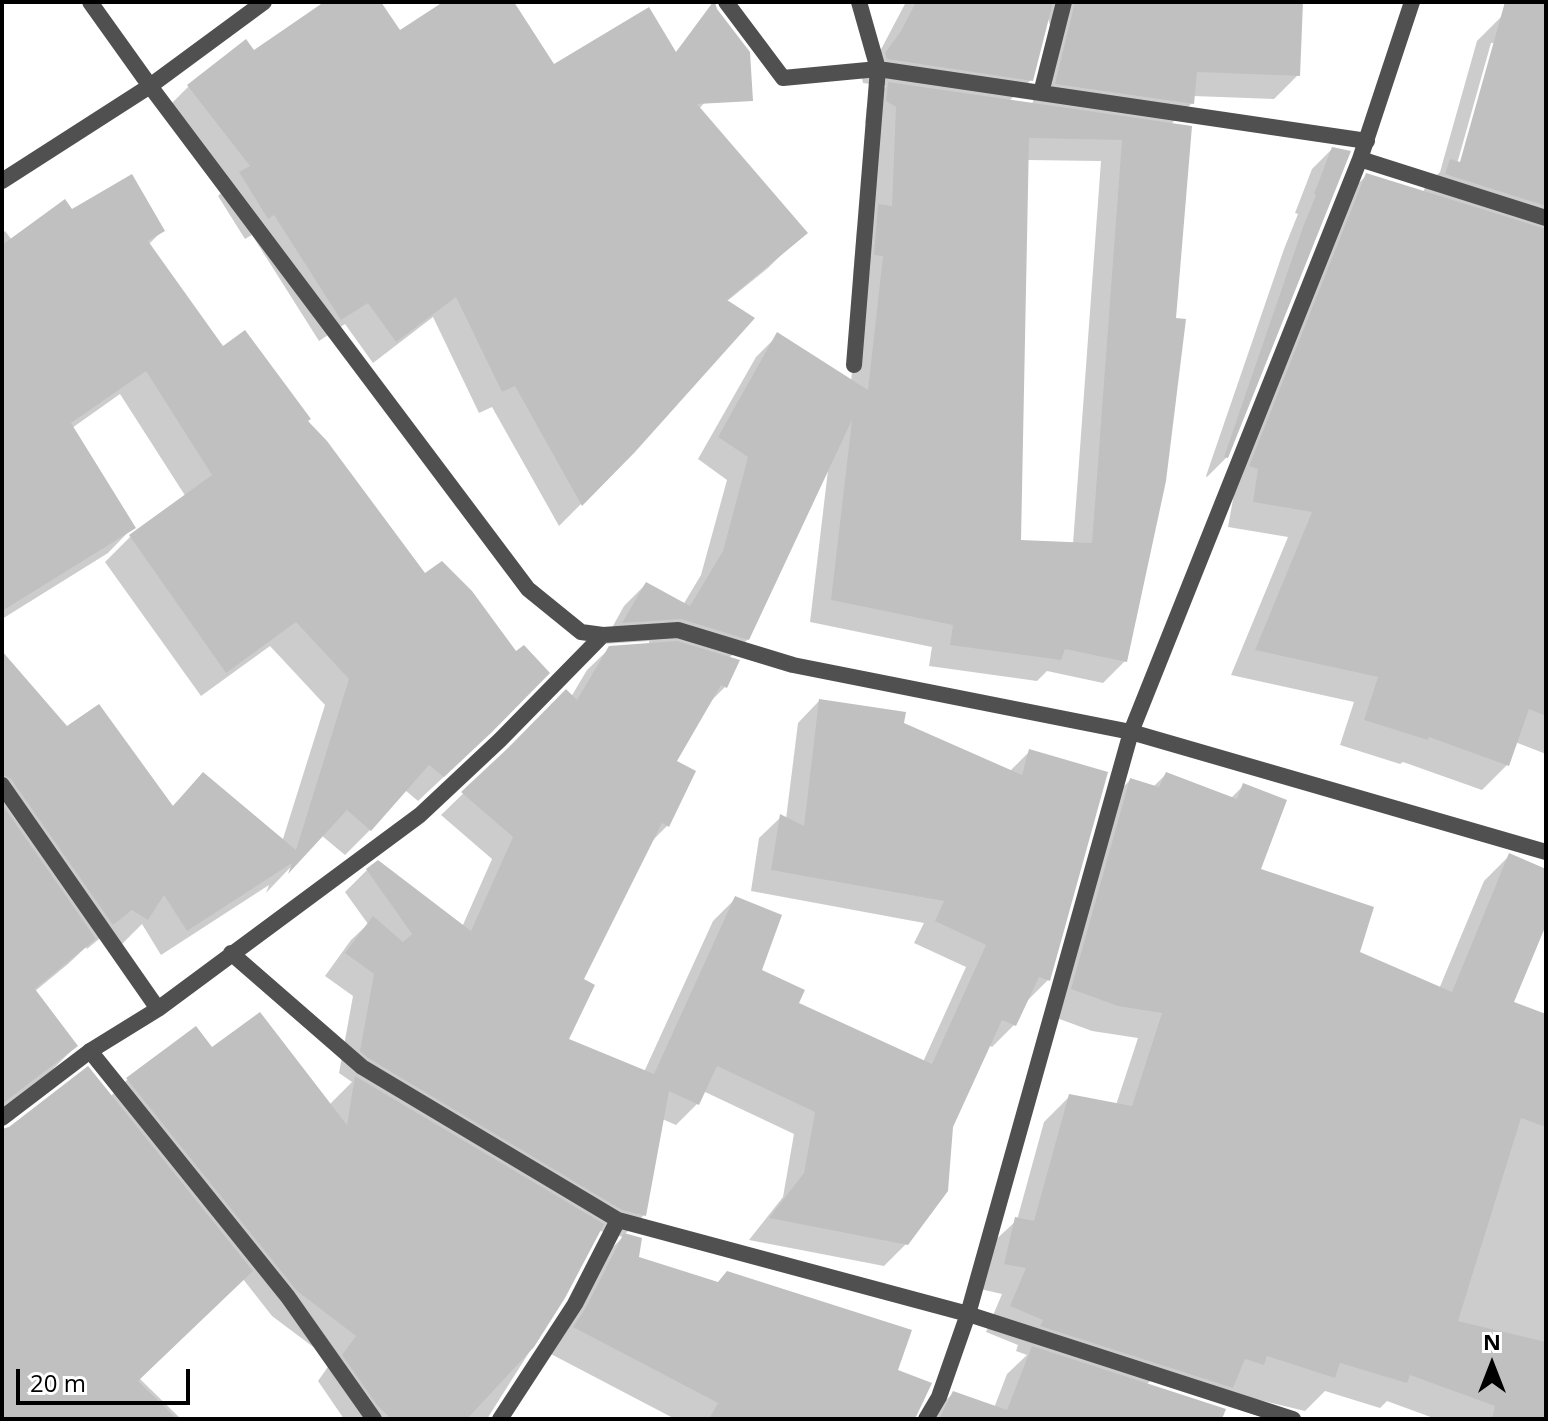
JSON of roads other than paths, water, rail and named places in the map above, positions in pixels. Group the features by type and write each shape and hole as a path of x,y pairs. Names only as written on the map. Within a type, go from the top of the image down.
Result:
{"street":[{"path":"90,2 528,589 581,632 603,635 678,630 793,665 1131,732 1546,852"},
{"path":"2,181 150,86 264,2"},
{"path":"726,2 783,78 878,69 1367,141"},
{"path":"854,365 878,69 859,2"},
{"path":"1041,93 1064,2"},
{"path":"926,1419 939,1397 968,1314 1131,732 1367,141 1412,2"},
{"path":"1360,159 1546,218"},
{"path":"2,1118 90,1051 158,1009 420,815 500,740 603,635"},
{"path":"2,785 158,1009"},
{"path":"231,953 362,1067 618,1220 968,1314 1293,1419"},
{"path":"90,1051 288,1297 374,1419"},
{"path":"500,1419 575,1304 618,1220"}]}
